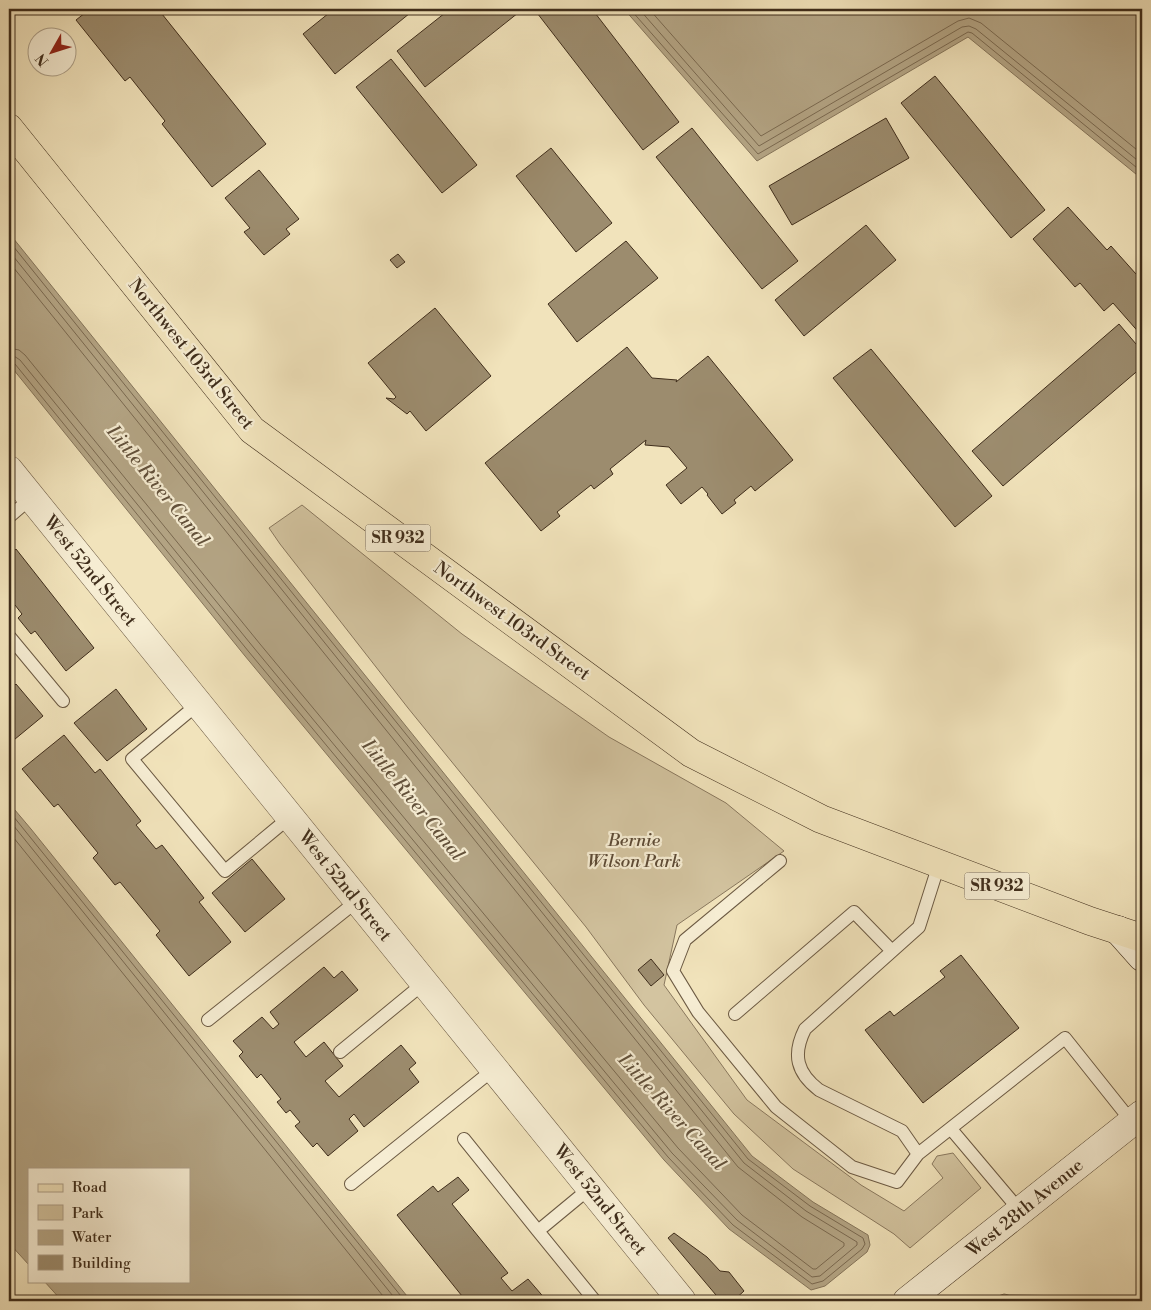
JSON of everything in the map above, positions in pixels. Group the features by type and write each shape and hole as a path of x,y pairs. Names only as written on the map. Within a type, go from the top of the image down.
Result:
{"main road":[{"name":"Northwest 103rd Street","path":"9,128 252,430 691,753 820,819 1130,934"}],"street":[{"name":"West 52nd Street","path":"9,470 682,1301"},
{"path":"1130,934 1142,957"},
{"name":"West 28th Avenue","path":"907,1301 1137,1118"}],"lane":[{"path":"9,517 31,498"},
{"path":"9,636 63,701"},
{"path":"198,704 132,759 225,871 290,817"},
{"path":"780,862 685,940 673,971 698,1012 776,1107 852,1167 897,1182 918,1154 1065,1038 1137,1118"},
{"path":"918,1154 902,1131 819,1090 808,1081 800,1070 797,1056 799,1042 805,1029 919,927 940,864"},
{"path":"208,1020 357,901"},
{"path":"735,1014 854,912 892,951"},
{"path":"340,1052 424,983"},
{"path":"351,1184 494,1069"},
{"path":"950,1129 1021,1212"},
{"path":"464,1139 595,1301"},
{"path":"538,1231 590,1188"}],"green space":[{"name":"Bernie Wilson Park","path":"302,505 462,634 609,737 726,803 784,851 677,925 664,985 747,1100 861,1185 904,1211 943,1178 932,1164 937,1156 953,1153 981,1188 910,1248 894,1234 793,1169 734,1114 644,1005 586,927 408,708 280,544 269,528"}],"water":[{"path":"624,9 1142,9 1142,179 968,37 757,161"},
{"name":"Little River Canal","path":"9,233 752,1156 813,1202 868,1235 870,1245 867,1252 825,1286 811,1290 729,1229 664,1160 245,656 9,364"},
{"path":"9,803 411,1301 62,1301 45,1282 190,1282 190,1168 28,1168 28,1264 9,1243"},
{"path":"1004,1294 1142,1297 1142,1301 996,1301 995,1297"}],"building":[{"path":"90,9 158,9 266,144 212,187 162,124 165,121 130,77 125,81 76,20"},
{"path":"334,9 415,9 335,74 303,34"},
{"path":"450,9 523,9 425,87 397,51"},
{"path":"534,9 592,9 679,122 643,150"},
{"path":"391,59 477,165 442,193 356,87"},
{"path":"935,76 1045,210 1011,238 901,103"},
{"path":"886,118 909,158 792,225 769,186"},
{"path":"692,128 798,261 762,289 656,157"},
{"path":"551,148 612,223 576,252 516,176"},
{"path":"259,170 299,219 286,229 290,234 264,255 244,232 250,228 225,198"},
{"path":"1068,207 1107,250 1111,246 1136,274 1142,268 1142,336 1113,303 1104,311 1080,283 1075,287 1033,239"},
{"path":"866,225 896,260 804,336 775,300"},
{"path":"626,241 658,278 577,342 548,304"},
{"path":"398,254 405,262 397,268 390,260"},
{"path":"435,308 491,376 426,431 410,411 407,414 386,398 394,399 396,397 368,363"},
{"path":"1119,324 1142,351 1142,367 1003,486 972,451"},
{"path":"627,347 652,378 677,380 676,382 708,356 793,460 755,491 751,486 734,500 736,503 722,514 702,487 681,504 666,485 687,468 669,447 645,445 646,440 610,469 613,474 594,489 591,485 557,512 560,516 541,531 485,463"},
{"path":"871,349 992,496 955,527 833,378"},
{"path":"16,549 94,648 66,671 35,631 31,634 18,618 22,614 15,605 12,608 9,605 9,555"},
{"path":"9,682 13,687 16,684 43,716 9,744"},
{"path":"116,689 147,729 107,761 74,723"},
{"path":"64,735 95,773 100,769 141,821 136,825 156,849 162,845 204,898 199,902 231,942 189,976 156,935 160,931 120,882 115,885 93,858 98,853 58,804 54,807 22,769"},
{"path":"252,859 285,899 245,932 212,893"},
{"path":"961,955 1019,1028 923,1103 865,1030 890,1011 894,1016 945,977 940,971"},
{"path":"651,959 664,975 651,986 638,970"},
{"path":"324,967 334,978 342,971 358,990 294,1042 306,1057 324,1042 343,1066 325,1081 339,1097 401,1045 416,1063 409,1069 419,1082 364,1127 354,1114 349,1119 358,1131 328,1156 317,1143 313,1147 295,1126 300,1122 290,1110 286,1113 277,1102 281,1099 261,1074 257,1078 239,1056 243,1052 233,1041 262,1017 273,1029 279,1024 270,1012"},
{"path":"458,1177 469,1190 452,1204 508,1273 501,1278 512,1291 528,1279 547,1301 466,1301 397,1215 433,1186 438,1192"},
{"path":"674,1233 707,1257 720,1271 729,1272 744,1291 733,1301 721,1301 668,1238"}]}
